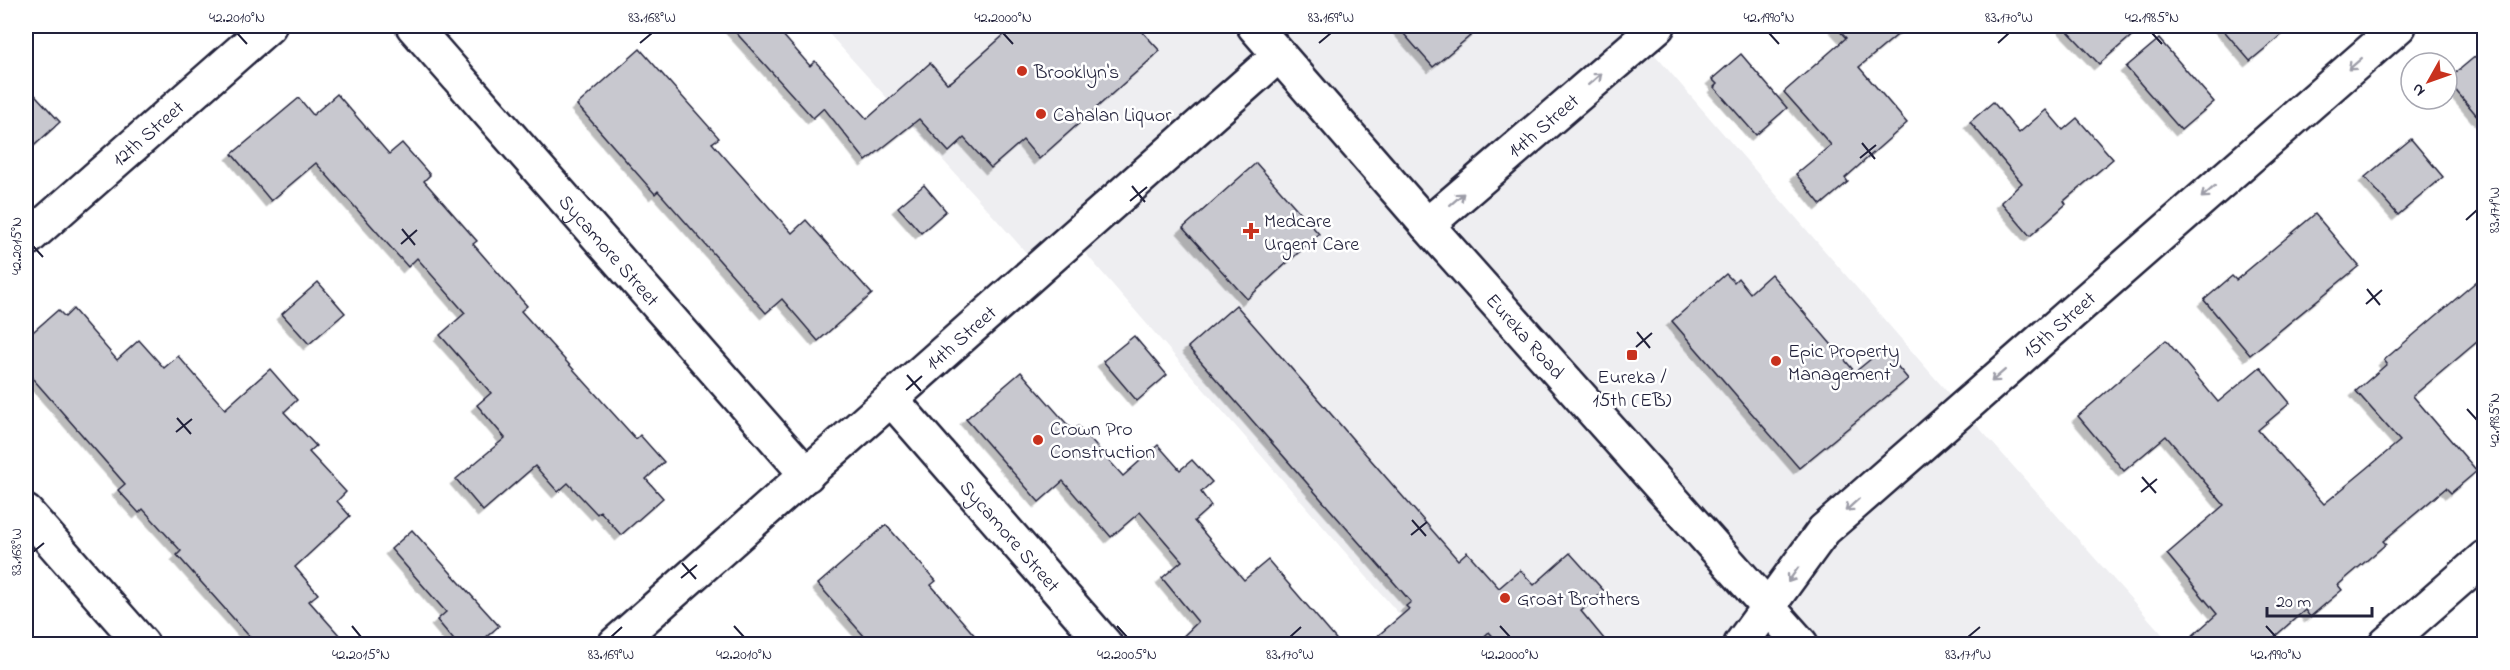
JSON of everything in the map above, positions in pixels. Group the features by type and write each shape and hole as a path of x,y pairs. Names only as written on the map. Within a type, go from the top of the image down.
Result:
{"street":[{"name":"12th Street","path":"26,240 269,26"},
{"name":"Sycamore Street","path":"413,26 807,475"},
{"name":"Eureka Road","path":"1254,26 1427,225 1801,645"},
{"name":"14th Street","path":"1427,225 1658,26"},
{"name":"15th Street","path":"1742,645 1824,531 2399,26"},
{"name":"14th Street","path":"615,645 1279,55"},
{"name":"Sycamore Street","path":"892,400 1105,645"},
{"path":"26,512 142,645"},
{"path":"2386,645 2484,558"}],"shaded area":[{"path":"822,26 1630,26 1934,377 2171,644 1425,644 1073,239 1040,268"}],"building":[{"path":"730,26 775,26 810,66 815,61 867,119 930,63 947,83 952,81 1014,26 1137,26 1160,51 1039,159 1023,140 991,168 964,138 949,152 919,119 866,161 824,108 813,118"},
{"path":"1397,26 1482,26 1433,67"},
{"path":"1835,26 1908,26 1859,67 1907,123 1845,178 1848,182 1821,205 1796,174 1831,145 1784,92 1846,38"},
{"path":"2063,26 2143,26 2099,64"},
{"path":"2220,26 2292,26 2250,61"},
{"path":"2159,39 2214,102 2181,130 2126,67"},
{"path":"640,49 719,138 712,143 792,233 806,220 872,294 818,341 782,299 766,313 658,191 655,194 577,105"},
{"path":"2484,49 2484,124 2459,94 2459,70"},
{"path":"1741,54 1787,108 1756,135 1714,87 1717,84 1712,79"},
{"path":"26,85 60,122 26,153"},
{"path":"337,94 389,154 402,143 430,175 424,181 477,241 473,244 527,306 521,311 636,439 640,435 664,462 646,479 663,498 621,535 600,511 597,514 568,483 558,492 535,466 483,511 456,479 505,438 477,405 491,393 440,335 465,313 417,258 408,267 316,163 271,201 232,154 299,98 313,115"},
{"path":"1993,102 2019,133 2046,110 2063,130 2077,118 2113,159 2064,201 2066,204 2030,236 2001,202 2022,183 1970,122"},
{"path":"2411,139 2443,177 2398,215 2365,177"},
{"name":"Medcare Urgent Care","path":"1256,163 1319,234 1247,299 1183,228"},
{"path":"924,185 946,211 921,233 898,207"},
{"path":"2315,214 2359,266 2250,355 2204,300 2232,276 2236,280"},
{"name":"Epic Property Management","path":"1726,274 1734,282 1738,278 1750,293 1771,274 1855,372 1883,349 1908,379 1799,468 1672,321"},
{"path":"2484,275 2484,336 2413,396 2477,471 2451,493 2446,488 2383,541 2386,544 2338,585 2342,590 2310,617 2305,610 2265,645 2182,645 2217,614 2167,554 2224,505 2166,436 2124,471 2078,416 2166,340 2218,402 2260,367 2290,403 2258,430 2324,504 2400,441 2356,391 2387,364 2384,360"},
{"path":"318,282 345,313 309,344 282,314"},
{"path":"1236,305 1458,560 1467,552 1499,588 1520,570 1534,585 1570,553 1604,591 1581,611 1609,645 1501,645 1489,632 1475,645 1367,645 1409,609 1406,606 1411,602 1188,347"},
{"path":"73,309 117,360 139,340 164,368 178,356 225,409 270,369 297,400 284,412 316,446 309,452 346,492 337,501 350,516 295,567 318,594 309,601 348,645 257,645 177,555 181,551 143,509 139,513 118,490 125,484 26,371 26,338 58,310 65,317"},
{"path":"1134,336 1167,375 1137,401 1103,361"},
{"path":"1021,372 1073,431 1078,426 1123,476 1158,445 1180,470 1192,460 1212,482 1201,492 1211,506 1194,521 1244,580 1268,560 1341,645 1174,645 1198,622 1162,578 1182,561 1140,512 1111,537 1063,481 1039,502 966,419"},
{"path":"886,525 936,581 931,585 983,645 872,645 818,584"},
{"path":"412,530 499,626 477,645 458,645 437,620 446,612 391,549"}],"place":[{"name":"Brooklyn's","path":"1022,71"},
{"name":"Cahalan Liquor","path":"1041,114"},
{"name":"Medcare Urgent Care","path":"1251,231"},
{"name":"Eureka / 15th (EB)","path":"1632,355"},
{"name":"Epic Property Management","path":"1776,361"},
{"name":"Crown Pro Construction","path":"1038,440"},
{"name":"Groat Brothers","path":"1505,598"}]}
